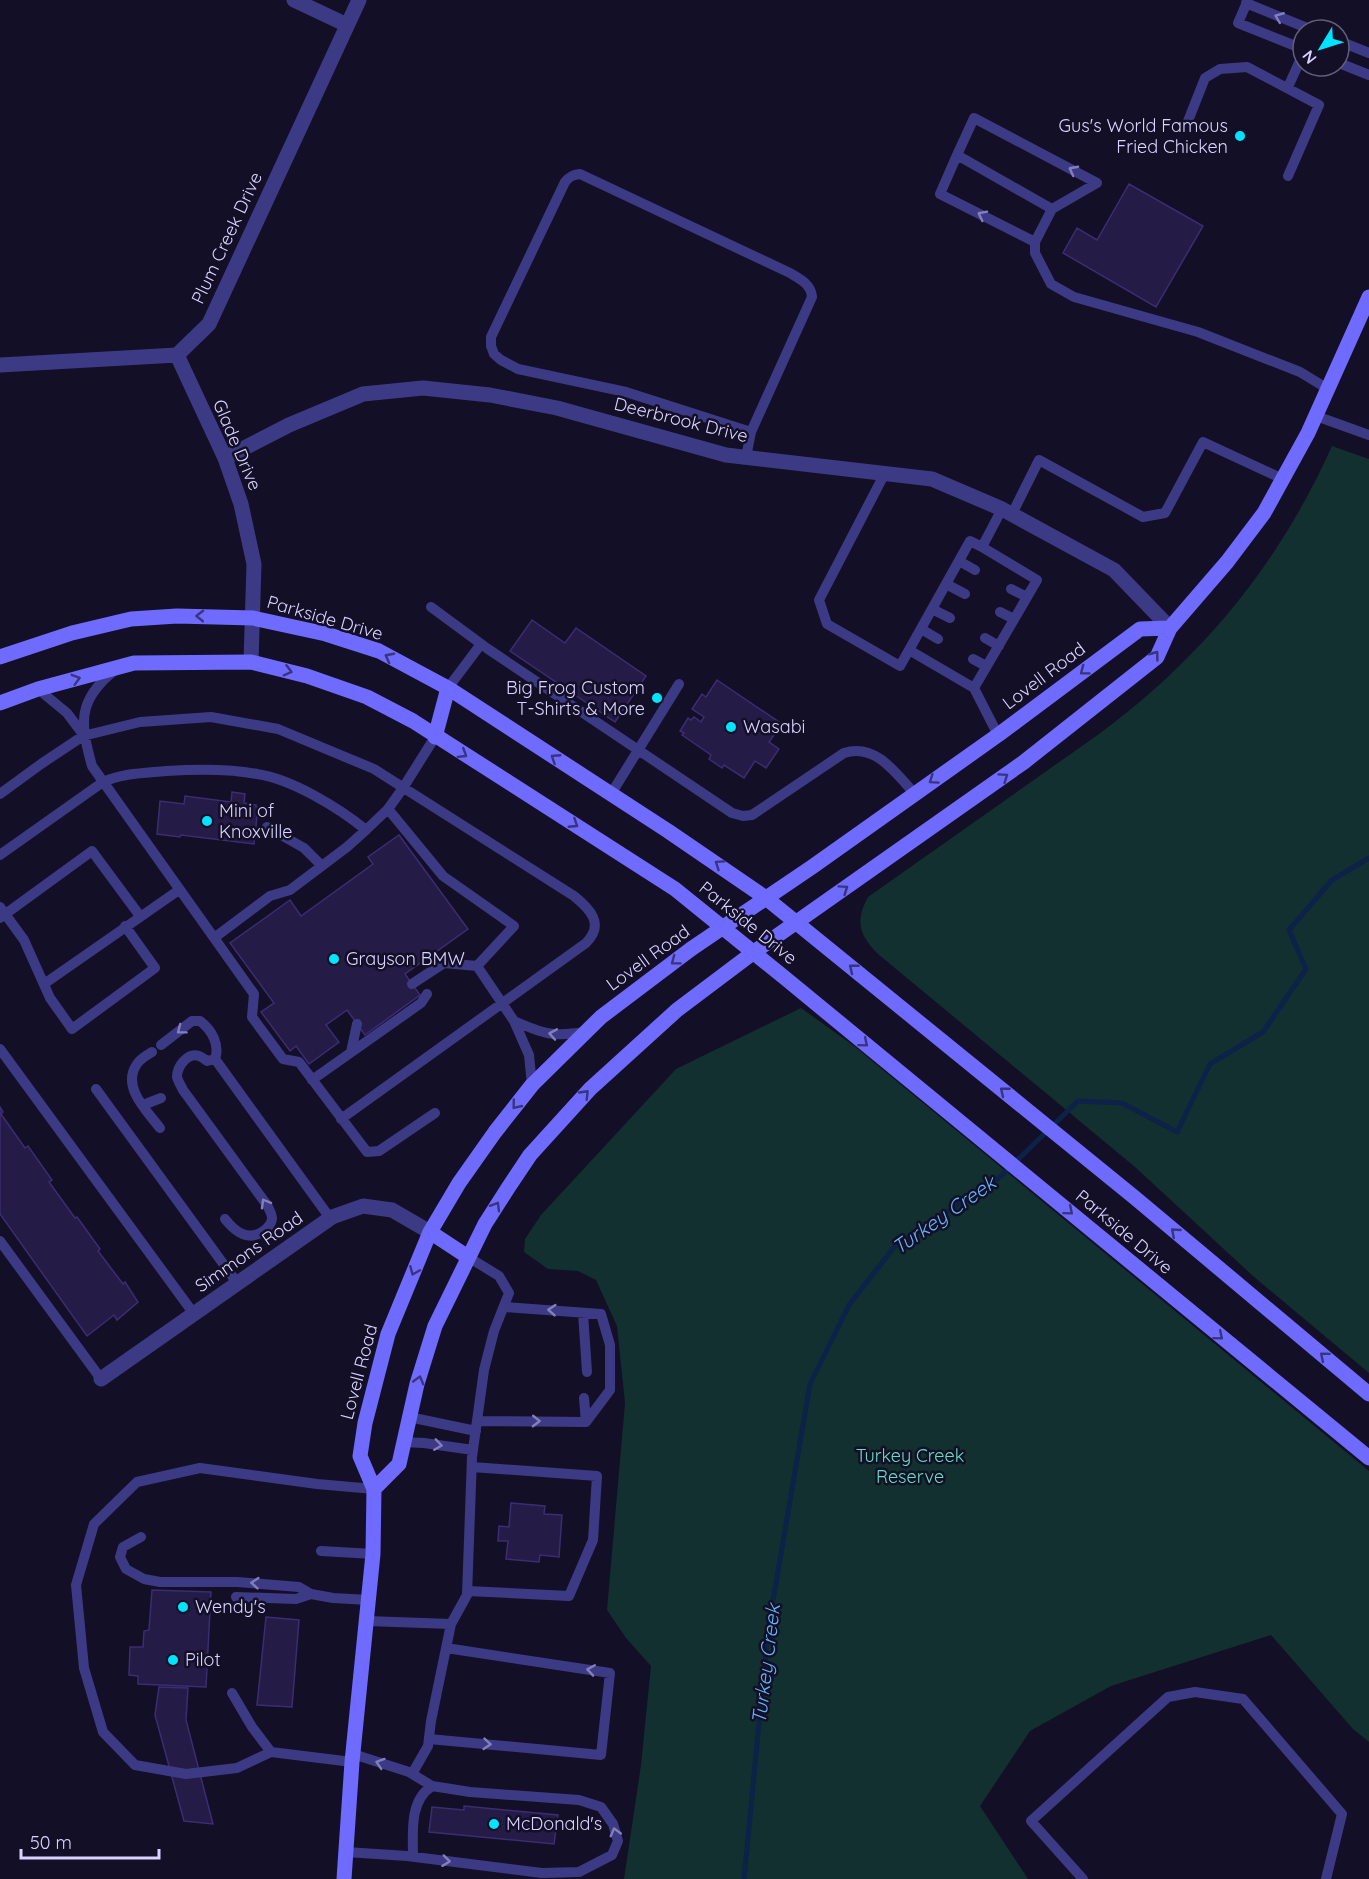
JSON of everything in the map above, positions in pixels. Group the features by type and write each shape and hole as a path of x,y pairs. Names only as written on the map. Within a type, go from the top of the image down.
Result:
{"street":[{"path":"294,0 347,25"},
{"name":"Plum Creek Drive","path":"177,355 209,324 360,0"},
{"path":"375,1489 399,1464 417,1384 435,1326 485,1224 530,1155 561,1119 611,1068 677,1010 754,952 1033,755 1157,657 1170,628 1221,570 1264,513 1316,416 1369,297"},
{"path":"0,365 177,355"},
{"name":"Glade Drive","path":"177,355 225,458 241,504 254,564 250,662"},
{"name":"Deerbrook Drive","path":"225,458 289,425 363,394 423,388 490,395 557,408 726,455 932,479 1007,512 1114,570 1170,628"},
{"name":"Parkside Drive","path":"0,657 72,633 131,619 177,616 253,618 326,634 379,651 448,688 738,877 766,898 1070,1144 1369,1394"},
{"name":"Lovell Road","path":"344,1879 373,1554 375,1489 360,1456 365,1423 388,1334 430,1232 459,1183 532,1085 601,1017 691,950 998,735 1140,629 1170,628"},
{"name":"Parkside Drive","path":"0,704 38,689 134,663 250,662 307,676 367,697 413,722 675,889 1369,1458"},
{"path":"435,736 448,688"},
{"name":"Simmons Road","path":"101,1379 330,1218 363,1206 392,1210 430,1232"},
{"path":"430,1232 468,1257"}],"lane":[{"path":"1291,21 1247,2 1238,23 1291,44"},
{"path":"1351,46 1369,53"},
{"path":"1188,122 1205,78 1220,69 1246,67 1287,87 1319,105 1288,176"},
{"path":"1351,68 1369,75"},
{"path":"1287,87 1291,78"},
{"path":"1035,242 940,194 974,118 1097,183 1052,209 1035,242 1035,253 1051,284 1074,297 1198,332 1300,372 1328,389"},
{"path":"957,155 1052,209"},
{"path":"746,457 751,432 812,297 810,288 790,273 580,174 569,177 491,336 491,346 495,354 518,369 626,392 751,432"},
{"path":"1316,416 1369,435"},
{"path":"982,547 1040,460 1143,518 1165,513 1203,442 1283,479"},
{"path":"885,473 819,600 826,624 900,666 970,541 1037,580 974,688"},
{"path":"959,561 975,570"},
{"path":"946,584 965,594"},
{"path":"1011,589 1027,597"},
{"path":"431,607 481,644 732,813 743,816 752,815 844,753 854,750 869,752 885,763 914,793"},
{"path":"932,609 950,618"},
{"path":"1000,612 1014,619"},
{"path":"921,629 938,639"},
{"path":"985,638 999,646"},
{"path":"448,688 481,644"},
{"path":"909,650 974,688 998,735"},
{"path":"974,659 986,666"},
{"path":"117,668 92,694 83,720 83,736 92,766 254,994 252,1017 283,1059 300,1062 367,1152 379,1151 435,1113"},
{"path":"611,794 679,684"},
{"path":"38,689 67,713 83,736"},
{"path":"0,794 83,736 140,722 211,717 278,729 374,769 574,896 590,910 595,925 593,936 586,943 341,1119"},
{"path":"214,938 270,896 290,890 347,848 388,809 435,736"},
{"path":"0,855 103,782 113,777 142,773 225,770 260,774 287,783 323,801 350,817 366,830"},
{"path":"388,809 443,876 514,926 477,966"},
{"path":"267,827 304,848 322,866"},
{"path":"125,926 155,968 72,1029 50,998 24,940 2,913 92,851 140,916"},
{"path":"45,984 179,890"},
{"path":"412,984 444,963 477,966"},
{"path":"477,966 514,1021 528,1055 532,1085"},
{"path":"312,1080 421,1003 427,994"},
{"path":"160,1128 133,1089 132,1075 138,1063 192,1022 200,1021 206,1025 217,1045 215,1059 330,1218"},
{"path":"514,1021 552,1035 562,1036 585,1032"},
{"path":"351,1052 357,1024"},
{"path":"0,1049 194,1314"},
{"path":"215,1059 207,1061 200,1056 191,1056 184,1061 177,1078 183,1090 267,1205 272,1218 270,1226 250,1237 239,1233 225,1219"},
{"path":"96,1089 238,1284"},
{"path":"143,1105 183,1090"},
{"path":"0,1241 101,1379"},
{"path":"412,1774 428,1746 451,1624 467,1595 473,1450 484,1370 494,1331 509,1293 499,1276 468,1257"},
{"path":"504,1307 601,1314 609,1345 610,1390 586,1422"},
{"path":"583,1313 587,1372"},
{"path":"585,1398 586,1422"},
{"path":"409,1416 477,1426 586,1422"},
{"path":"403,1442 473,1450"},
{"path":"467,1591 568,1596 592,1540 597,1476 472,1467"},
{"path":"346,1852 413,1857 542,1873 579,1872 612,1855 618,1841 613,1824 600,1807 579,1800 432,1786 412,1774 353,1758 271,1752 237,1768 186,1774 135,1765 102,1732 84,1668 76,1585 94,1524 136,1482 200,1468 317,1484 375,1489"},
{"path":"141,1537 123,1547 120,1557 126,1569 144,1579 160,1582 237,1582 299,1587 311,1594 369,1600"},
{"path":"321,1551 373,1554"},
{"path":"236,1597 296,1599 311,1594"},
{"path":"367,1621 451,1624"},
{"path":"429,1739 601,1755 610,1673 446,1648"},
{"path":"1083,1879 1031,1821 1168,1697 1195,1692 1243,1699 1342,1814 1326,1879"},
{"path":"232,1693 252,1727 271,1752"},
{"path":"413,1857 413,1817 423,1792 432,1786"}],"green space":[{"path":"1332,446 1369,459 1369,1373 1253,1276 1135,1167 878,954 863,934 860,921 868,897 1099,734 1172,673 1235,605 1262,569 1288,530"},
{"name":"Turkey Creek Reserve","path":"801,1008 854,1046 1369,1471 1369,1742 1353,1729 1271,1635 1111,1686 1030,1731 980,1806 1028,1879 624,1879 641,1765 651,1666 626,1638 607,1610 625,1403 617,1326 596,1280 578,1271 548,1269 524,1252 525,1239 541,1215 676,1069"}],"building":[{"path":"1129,184 1203,226 1156,307 1063,253 1077,228 1097,240"},
{"path":"532,620 565,643 576,628 646,676 615,722 510,651"},
{"name":"Wasabi","path":"717,680 782,724 769,742 779,749 766,768 755,761 744,778 724,765 722,768 709,759 711,755 682,735 684,733 680,731 688,718 691,720 694,717 701,722 704,717 692,709 702,694 706,697"},
{"name":"Mini of Knoxville","path":"232,792 245,794 244,803 258,807 254,844 157,834 160,801 184,804 185,796 231,802"},
{"name":"Grayson BMW","path":"399,835 468,929 405,974 420,995 365,1035 347,1010 326,1025 339,1042 309,1064 296,1046 290,1051 261,1012 274,1003 230,943 290,900 301,916 373,864 368,857"},
{"path":"0,1107 3,1112 1,1114 25,1148 28,1146 52,1180 49,1182 138,1302 117,1320 114,1315 87,1336 0,1214"},
{"path":"511,1503 545,1506 544,1514 562,1515 559,1557 540,1555 539,1562 506,1559 508,1541 498,1541 499,1526 509,1527"},
{"path":"152,1590 211,1592 206,1687 138,1684 138,1676 129,1675 130,1647 143,1647 144,1631 149,1630"},
{"path":"266,1617 299,1620 292,1707 257,1705"},
{"path":"159,1687 188,1688 186,1720 213,1824 184,1821 155,1715"},
{"name":"McDonald's","path":"464,1806 558,1815 554,1844 429,1832 432,1807 464,1810"}],"waterway":[{"name":"Turkey Creek","path":"744,1879 768,1630 810,1384 849,1305 895,1246 1000,1177 1078,1101 1122,1103 1177,1132 1210,1064 1263,1032 1306,969 1289,930 1332,880 1369,858"}],"place":[{"name":"Gus's World Famous Fried Chicken","path":"1240,136"},
{"name":"Big Frog Custom T-Shirts & More","path":"657,698"},
{"name":"Wasabi","path":"731,727"},
{"name":"Mini of Knoxville","path":"207,821"},
{"name":"Grayson BMW","path":"334,959"},
{"name":"Wendy's","path":"183,1607"},
{"name":"Pilot","path":"173,1660"},
{"name":"McDonald's","path":"494,1824"}]}
